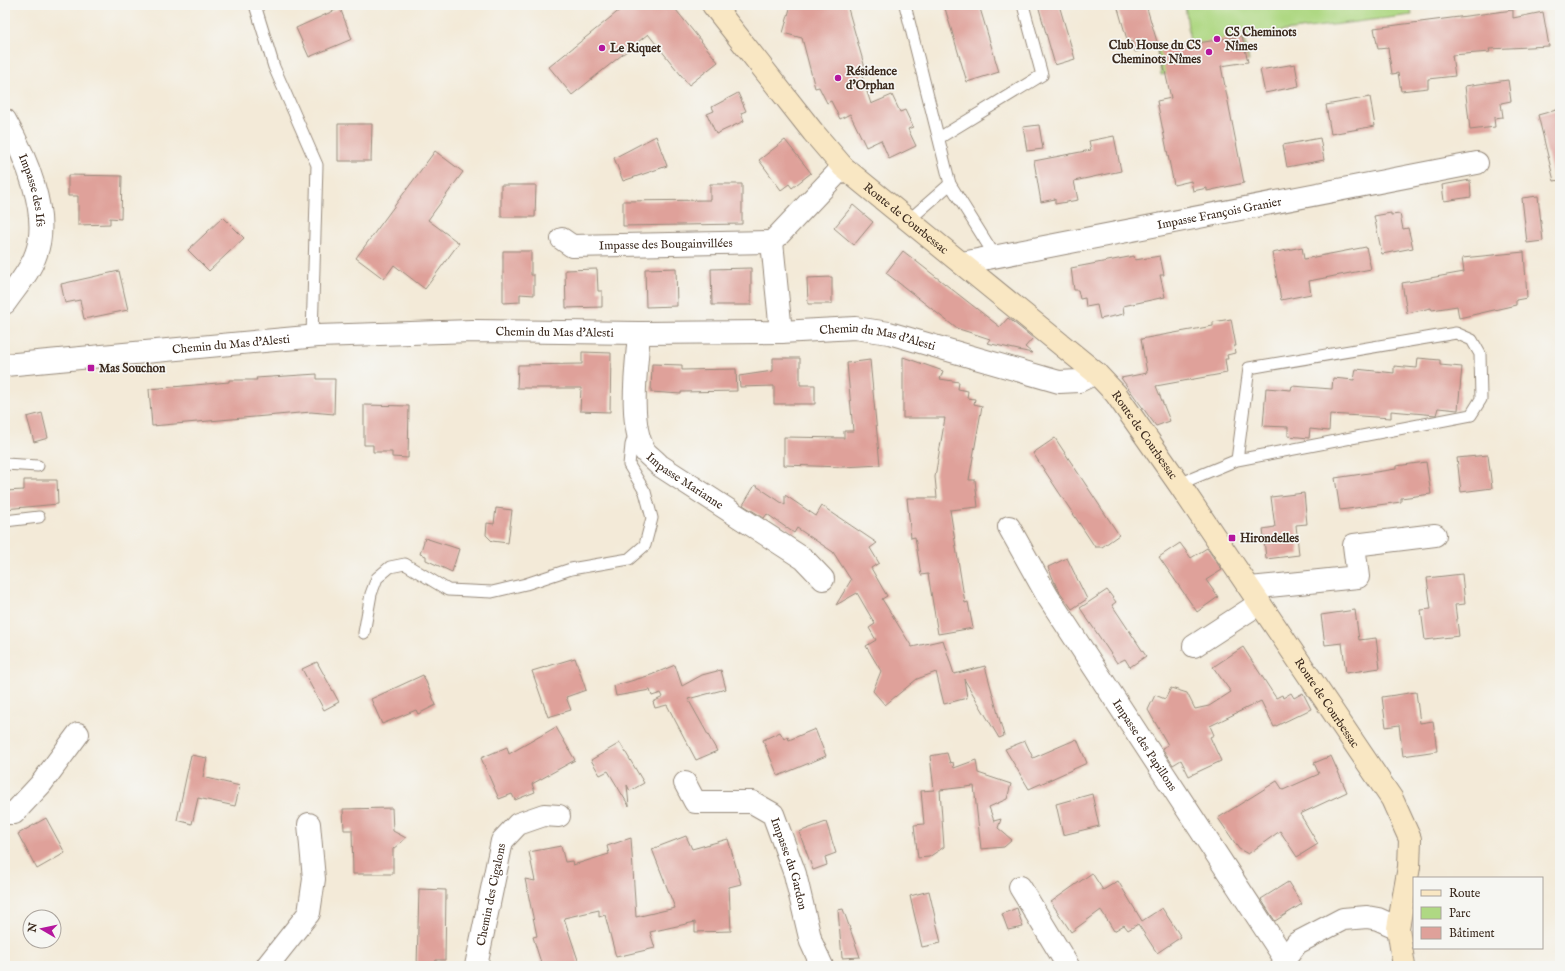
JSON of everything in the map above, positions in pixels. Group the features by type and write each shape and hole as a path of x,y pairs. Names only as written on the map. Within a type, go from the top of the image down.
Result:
{"street":[{"name":"Route de Courbessac","path":"713,5 813,132 843,167 1096,373 1116,394 1179,484 1392,799 1410,840 1409,867 1398,928 1404,966"},
{"name":"Impasse des Ifs","path":"5,120 21,152 40,206 41,221 41,237 37,254 29,269 5,303"},
{"name":"Impasse François Granier","path":"962,263 1477,163"},
{"path":"781,332 772,242 843,167"},
{"name":"Impasse des Bougainvillées","path":"562,239 572,246 772,242"},
{"name":"Chemin du Mas d'Alesti","path":"5,364 312,336 472,331 639,333 781,332 855,328 888,333 1059,382 1079,381 1096,373"},
{"name":"Impasse Marianne","path":"639,333 635,396 636,426 644,450 659,465 804,559 823,578"},
{"name":"Impasse des Papillons","path":"1009,527 1048,597 1284,962"},
{"path":"1194,646 1255,596 1358,577 1354,545 1435,535"},
{"path":"5,813 14,813 41,784 78,734"},
{"name":"Impasse du Gardon","path":"685,783 695,802 752,802 772,814 795,874 811,942 822,966"},
{"name":"Chemin des Cigalons","path":"476,966 502,841 518,824 544,815 559,816"},
{"path":"267,966 309,913 314,879 309,824"},
{"path":"1020,887 1068,966"},
{"path":"1284,962 1296,943 1343,919 1367,917 1378,919 1398,928"}],"lane":[{"path":"255,5 274,67 317,165 312,336"},
{"path":"905,5 950,184 994,256"},
{"path":"939,138 1042,75 1023,5"},
{"path":"909,220 950,184"},
{"path":"1179,484 1237,460 1471,415 1481,399 1480,354 1472,340 1456,333 1249,368 1237,460"},
{"path":"364,633 371,594 377,578 390,567 405,564 448,590 492,592 526,584 571,569 629,559 645,545 652,518 645,492 629,465 631,445 636,426"},
{"path":"5,464 38,466"},
{"path":"5,521 39,517"}],"green space":[{"name":"CS Cheminots Nîmes","path":"1185,5 1410,5 1412,15 1244,36 1249,61 1161,75 1157,48 1190,43"}],"building":[{"name":"Le Riquet","path":"626,5 672,5 718,62 689,85 648,34 572,95 549,67"},
{"name":"Résidence d'Orphan","path":"791,5 847,5 865,68 860,70 871,104 892,95 900,112 905,110 913,127 908,129 916,146 889,159 881,140 866,147 850,114 840,119 831,101 827,103 819,87 815,88 802,38 783,33"},
{"path":"944,5 979,5 999,72 967,82"},
{"path":"1038,5 1059,5 1075,59 1055,65"},
{"path":"1117,5 1146,5 1158,45 1135,52 1132,41 1128,43"},
{"path":"340,8 352,39 309,57 296,28"},
{"path":"1513,10 1513,18 1543,12 1549,46 1489,49 1490,52 1452,55 1455,76 1428,79 1428,88 1401,91 1398,73 1392,74 1388,48 1378,49 1374,28"},
{"path":"1242,36 1248,62 1221,66 1244,183 1207,191 1207,188 1193,191 1191,181 1174,185 1157,101 1171,98 1160,49"},
{"path":"1295,64 1299,86 1265,93 1260,70"},
{"path":"1508,80 1511,101 1501,103 1503,117 1494,118 1495,127 1470,130 1465,86"},
{"path":"738,93 746,111 741,113 744,121 716,134 707,114 714,111 712,107"},
{"path":"1370,97 1375,126 1331,134 1326,105"},
{"path":"1560,109 1560,180 1554,181 1538,115"},
{"path":"338,124 372,124 371,161 338,161"},
{"path":"1039,125 1043,149 1027,151 1023,127"},
{"path":"656,136 667,166 623,181 614,158"},
{"path":"1114,136 1121,171 1074,181 1078,200 1055,204 1055,199 1041,202 1034,161 1091,150 1089,141"},
{"path":"1320,138 1324,160 1287,167 1283,145"},
{"path":"785,140 811,173 792,188 789,184 781,190 759,160"},
{"path":"435,151 463,172 428,220 459,243 425,289 394,265 384,279 356,258"},
{"path":"68,175 122,176 121,219 110,218 110,224 78,225 78,196 68,196"},
{"path":"1470,180 1471,197 1444,201 1442,185"},
{"path":"710,184 742,184 742,224 623,226 623,201 710,200"},
{"path":"501,185 536,185 535,217 501,217"},
{"path":"1538,196 1543,241 1527,243 1522,198"},
{"path":"853,205 873,222 854,245 834,228"},
{"path":"1391,213 1391,215 1400,214 1403,229 1408,228 1413,248 1382,254 1374,216"},
{"path":"223,217 244,238 209,271 188,250"},
{"path":"1302,247 1304,259 1366,247 1371,269 1309,281 1311,294 1281,300 1272,253"},
{"path":"503,251 531,251 531,275 534,275 534,295 520,294 520,302 503,303"},
{"path":"903,251 1000,327 1008,318 1033,338 1025,347 1032,353 987,343 990,339 956,328 886,273"},
{"path":"1524,252 1527,298 1516,300 1516,305 1459,318 1457,306 1432,310 1431,308 1407,313 1402,283 1464,272 1462,258"},
{"path":"1134,256 1135,260 1160,256 1164,275 1160,275 1165,297 1123,306 1124,314 1100,319 1097,305 1086,307 1085,298 1080,299 1078,290 1074,290 1071,268"},
{"path":"676,268 677,306 646,307 645,269"},
{"path":"751,268 751,305 712,305 711,269"},
{"path":"597,269 598,291 602,291 602,307 566,308 565,270"},
{"path":"119,271 128,310 84,319 80,300 65,303 61,284"},
{"path":"832,277 832,304 808,304 807,278"},
{"path":"1231,319 1236,346 1234,346 1235,353 1227,355 1228,359 1225,359 1227,373 1156,386 1170,421 1156,426 1121,378 1147,373 1141,339 1213,326 1213,322"},
{"path":"582,352 611,353 610,412 580,411 581,388 517,388 518,365 582,364"},
{"path":"903,357 943,371 940,379 959,382 958,389 968,391 967,398 975,399 974,404 982,406 969,480 975,480 978,507 950,510 965,603 968,602 973,628 938,634 928,574 921,575 915,537 911,538 907,498 937,498 935,477 945,418 903,418"},
{"path":"773,358 800,358 800,385 815,385 815,404 774,404 774,386 740,387 739,376 773,371"},
{"path":"1418,358 1440,360 1440,365 1462,367 1458,410 1438,408 1436,415 1391,411 1391,418 1330,414 1329,431 1310,429 1309,438 1288,436 1288,427 1263,426 1266,388 1291,390 1292,386 1332,389 1333,378 1354,380 1356,369 1394,373 1394,366 1417,368"},
{"path":"870,360 880,465 843,467 784,465 784,437 844,438 844,431 853,431 847,363"},
{"path":"652,364 682,365 682,370 736,369 737,391 681,392 681,394 651,392"},
{"path":"317,374 317,379 335,379 334,414 311,412 152,426 149,389 229,382 229,380 257,380 256,378"},
{"path":"364,405 409,406 408,458 392,457 392,452 373,452 373,445 364,445"},
{"path":"42,413 48,438 34,442 27,417"},
{"path":"1055,438 1119,535 1102,547 1095,547 1033,453"},
{"path":"1488,455 1492,488 1461,492 1457,458"},
{"path":"1426,462 1431,494 1401,498 1401,502 1340,510 1335,478 1396,469 1396,466"},
{"path":"24,480 57,480 58,504 5,509 5,491 24,490"},
{"path":"755,485 785,505 785,495 816,516 822,506 877,543 870,548 879,563 871,568 887,596 882,599 912,647 943,640 954,674 985,666 1004,736 999,738 964,679 967,698 944,704 936,672 917,679 885,705 873,691 881,671 866,646 876,640 869,628 875,624 857,593 836,605 851,580 833,552 797,528 794,533 767,514 764,518 743,505"},
{"path":"1304,493 1307,524 1296,525 1299,555 1266,559 1263,529 1275,527 1271,497"},
{"path":"496,508 512,510 508,543 492,541 486,535 487,523 494,524"},
{"path":"425,538 459,549 452,572 426,560 426,556 420,554"},
{"path":"1180,543 1191,558 1207,548 1222,570 1206,580 1218,597 1197,612 1159,557"},
{"path":"1067,558 1087,599 1072,609 1057,588 1048,567"},
{"path":"1462,574 1465,604 1455,605 1459,636 1425,640 1421,610 1431,609 1427,578"},
{"path":"1107,590 1116,602 1112,605 1146,656 1130,667 1125,659 1117,663 1080,608"},
{"path":"1355,610 1359,640 1376,638 1380,668 1346,673 1342,643 1325,645 1321,615"},
{"path":"1243,647 1276,698 1282,695 1283,698 1291,693 1294,698 1303,693 1311,709 1274,727 1261,701 1210,726 1214,735 1210,737 1221,761 1189,776 1181,760 1173,765 1162,748 1168,745 1148,710 1155,695 1165,699 1171,688 1187,693 1195,709 1209,706 1231,692 1213,667"},
{"path":"575,658 586,690 566,697 571,710 548,717 532,671"},
{"path":"317,662 339,702 324,710 302,669"},
{"path":"675,665 682,686 702,675 721,670 726,689 688,699 717,751 696,760 667,705 655,708 653,702 663,697 661,693 652,696 650,690 616,696 614,686 651,675"},
{"path":"423,675 436,705 418,714 416,710 382,724 371,699"},
{"path":"1416,692 1420,723 1433,721 1437,751 1403,756 1399,725 1386,727 1382,697"},
{"path":"556,727 575,760 532,784 535,792 515,800 512,794 499,799 481,758 507,747 509,754"},
{"path":"815,729 826,756 778,776 763,740 780,732 784,739 788,737 789,740"},
{"path":"1077,739 1087,763 1029,789 1005,749 1025,741 1033,758"},
{"path":"620,743 644,783 630,791 627,785 629,806 608,771 600,775 591,760"},
{"path":"947,753 950,763 953,762 954,768 976,760 978,773 1011,784 1007,799 989,807 994,821 1001,819 998,828 1012,840 1004,847 981,849 974,786 940,790 944,847 929,857 918,858 914,825 924,824 921,791 934,790 930,756"},
{"path":"191,755 207,758 203,777 240,786 235,806 198,798 192,824 177,820"},
{"path":"1331,756 1347,792 1300,814 1318,844 1297,857 1280,831 1248,854 1239,849 1218,818 1277,781 1283,790 1319,774 1314,763"},
{"path":"1092,794 1099,826 1063,835 1056,804"},
{"path":"392,808 393,831 406,838 393,849 393,874 353,874 352,830 344,830 343,809"},
{"path":"46,818 65,853 37,869 18,834"},
{"path":"826,822 836,853 825,857 827,865 813,870 799,832"},
{"path":"686,836 692,849 728,839 741,884 729,887 731,931 695,932 695,922 650,932 655,948 616,957 605,915 599,917 599,910 564,918 580,966 542,966 533,937 537,936 525,879 535,881 529,852 561,846 565,862 572,861 573,865 609,854 607,846 631,838 636,917 675,908 652,849"},
{"path":"1092,873 1103,890 1118,881 1142,921 1162,908 1181,937 1157,953 1138,924 1128,930 1124,925 1114,931 1101,910 1071,932 1051,902"},
{"path":"1288,882 1302,904 1275,921 1261,899"},
{"path":"419,889 446,890 445,960 436,960 435,966 417,966"},
{"path":"929,891 941,943 922,947 910,896"},
{"path":"1017,908 1023,927 1008,930 1002,914"},
{"path":"843,909 860,957 842,958 838,910"}],"place":[{"name":"CS Cheminots Nîmes","path":"1217,39"},
{"name":"Le Riquet","path":"602,48"},
{"name":"Club House du CS Cheminots Nîmes","path":"1209,52"},
{"name":"Résidence d'Orphan","path":"838,78"},
{"name":"Mas Souchon","path":"91,368"},
{"name":"Hirondelles","path":"1232,538"}]}
